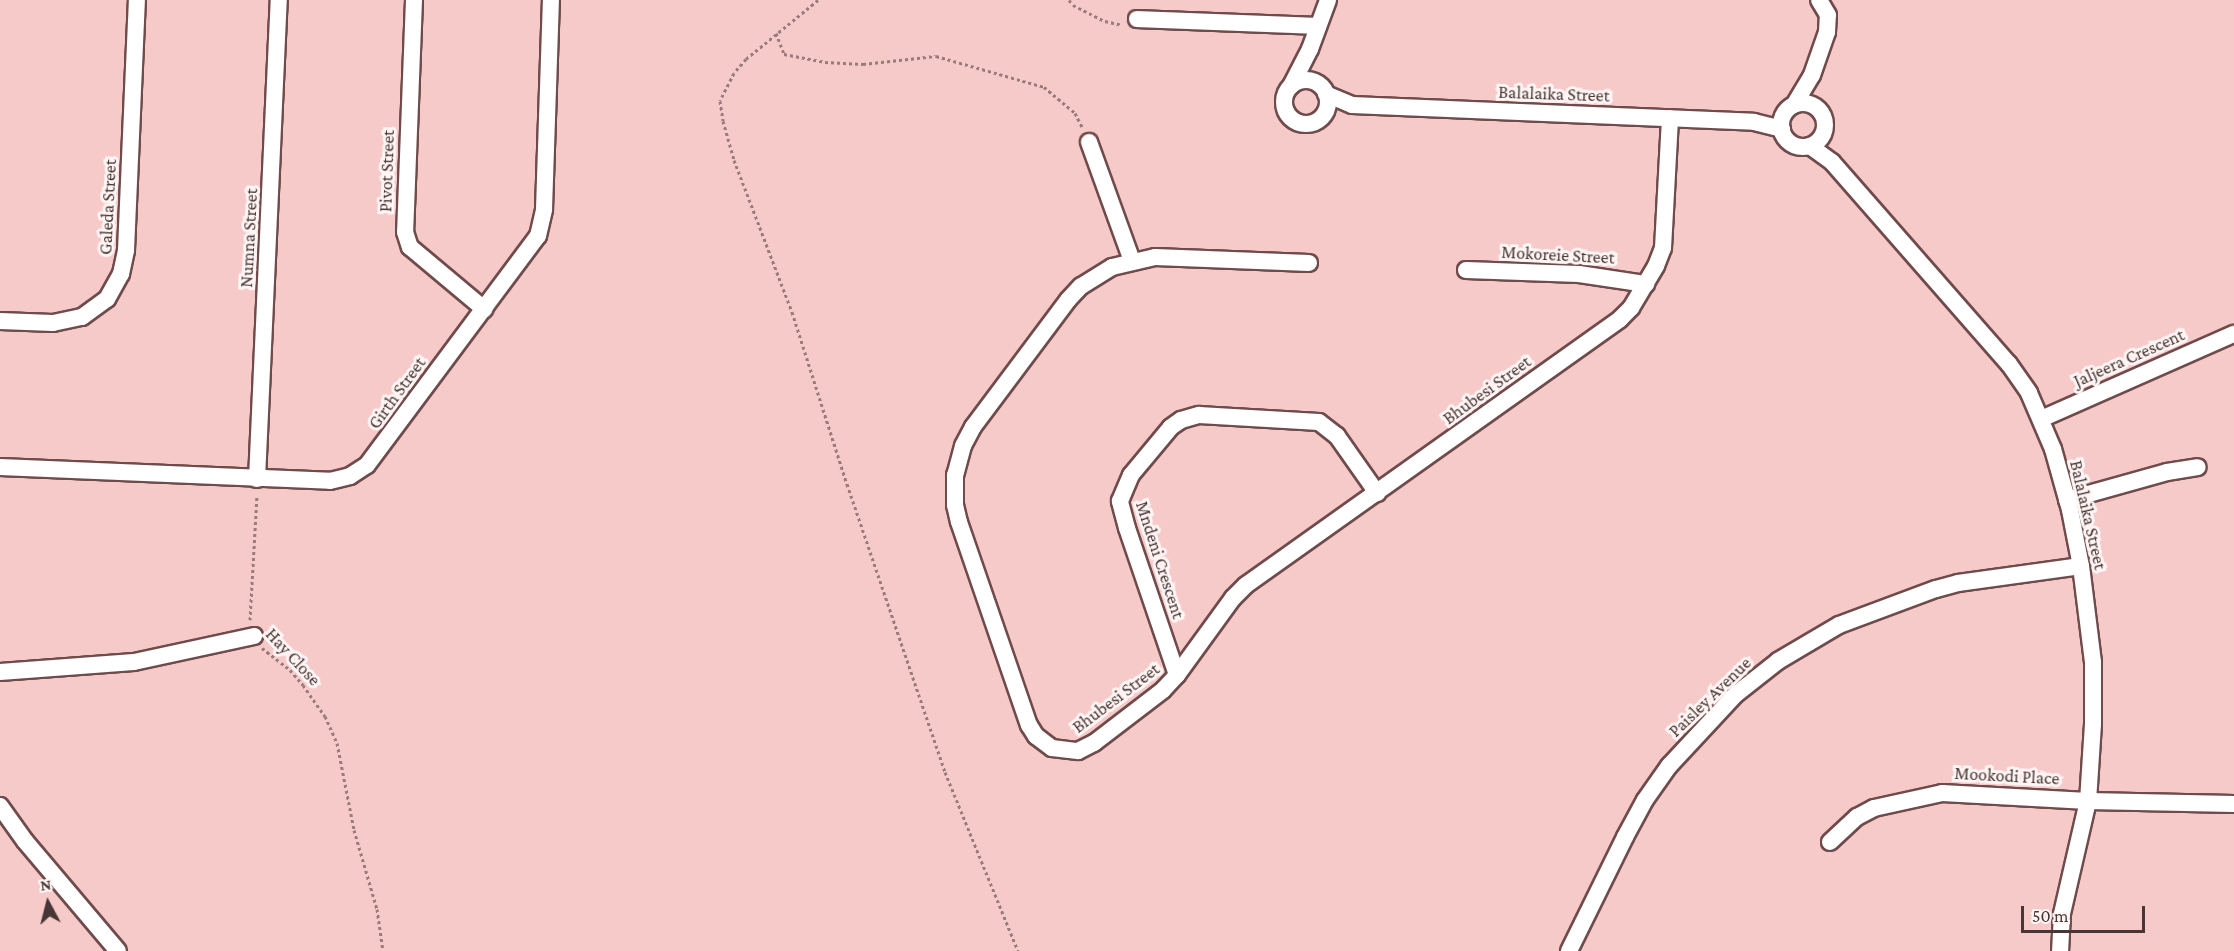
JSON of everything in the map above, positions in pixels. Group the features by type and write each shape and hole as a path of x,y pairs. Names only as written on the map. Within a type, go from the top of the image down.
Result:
{"street":[{"name":"Galeda Street","path":"0,321 66,322 96,309 115,289 126,250 137,0"},
{"name":"Numna Street","path":"257,479 279,0"},
{"name":"Pivot Street","path":"414,0 405,232 410,247 484,309"},
{"name":"Girth Street","path":"0,467 330,481 341,480 359,471 382,447 533,244 542,226 551,0"},
{"path":"1291,86 1300,81 1311,81 1319,85 1326,94 1328,105 1318,121 1306,124 1290,118 1284,102 1291,86 1310,49 1328,0"},
{"path":"1787,116 1806,103 1815,106 1824,117 1824,131 1817,142 1810,146 1792,144 1787,116 1812,75 1828,25 1825,2"},
{"path":"1137,19 1318,26"},
{"path":"1310,49 1311,81"},
{"path":"1812,75 1815,106"},
{"name":"Balalaika Street","path":"1326,94 1352,105"},
{"name":"Balalaika Street","path":"1324,114 1352,105 1754,122 1787,116"},
{"name":"Bhubesi Street","path":"1308,262 1155,257 1132,261 1097,275 1068,300 982,413 963,446 955,482 956,505 1023,710 1032,731 1052,748 1066,751 1088,747 1163,690 1177,675 1238,592 1620,319 1631,308 1646,284 1663,248 1670,118"},
{"name":"Balalaika Street","path":"1824,131 1832,162"},
{"path":"1089,142 1132,261"},
{"name":"Balalaika Street","path":"1810,146 1832,162 2004,357 2029,393 2053,449 2081,566 2094,662 2088,801 2062,914 2060,951"},
{"name":"Mokoreie Street","path":"1466,270 1579,274 1646,284"},
{"name":"Jaljeera Crescent","path":"2041,419 2234,334"},
{"name":"Mndeni Crescent","path":"1177,675 1120,501 1131,475 1171,427 1181,420 1199,415 1319,422 1336,436 1377,493"},
{"path":"2067,500 2167,472 2198,467"},
{"name":"Paisley Avenue","path":"1569,951 1635,818 1669,766 1735,695 1778,661 1839,625 1936,589 2081,566"},
{"path":"0,672 134,662 254,636"},
{"name":"Mookodi Place","path":"1830,842 1857,817 1874,808 1926,795 1962,792 2088,801"},
{"path":"2088,801 2234,804"},
{"path":"0,806 25,841 118,951"}],"path":[{"path":"818,0 746,59 727,85 720,100 723,121 734,160 792,312 847,484 945,772 1018,951"},
{"path":"1069,0 1073,5 1105,21 1126,26 1137,19"},
{"path":"776,33 784,54 825,62 862,64 936,56 1044,87 1075,112 1089,142"},
{"name":"Hay Close","path":"257,479 250,614 254,636 261,647 290,670 331,727 337,744 354,831 377,909 383,951"}]}
